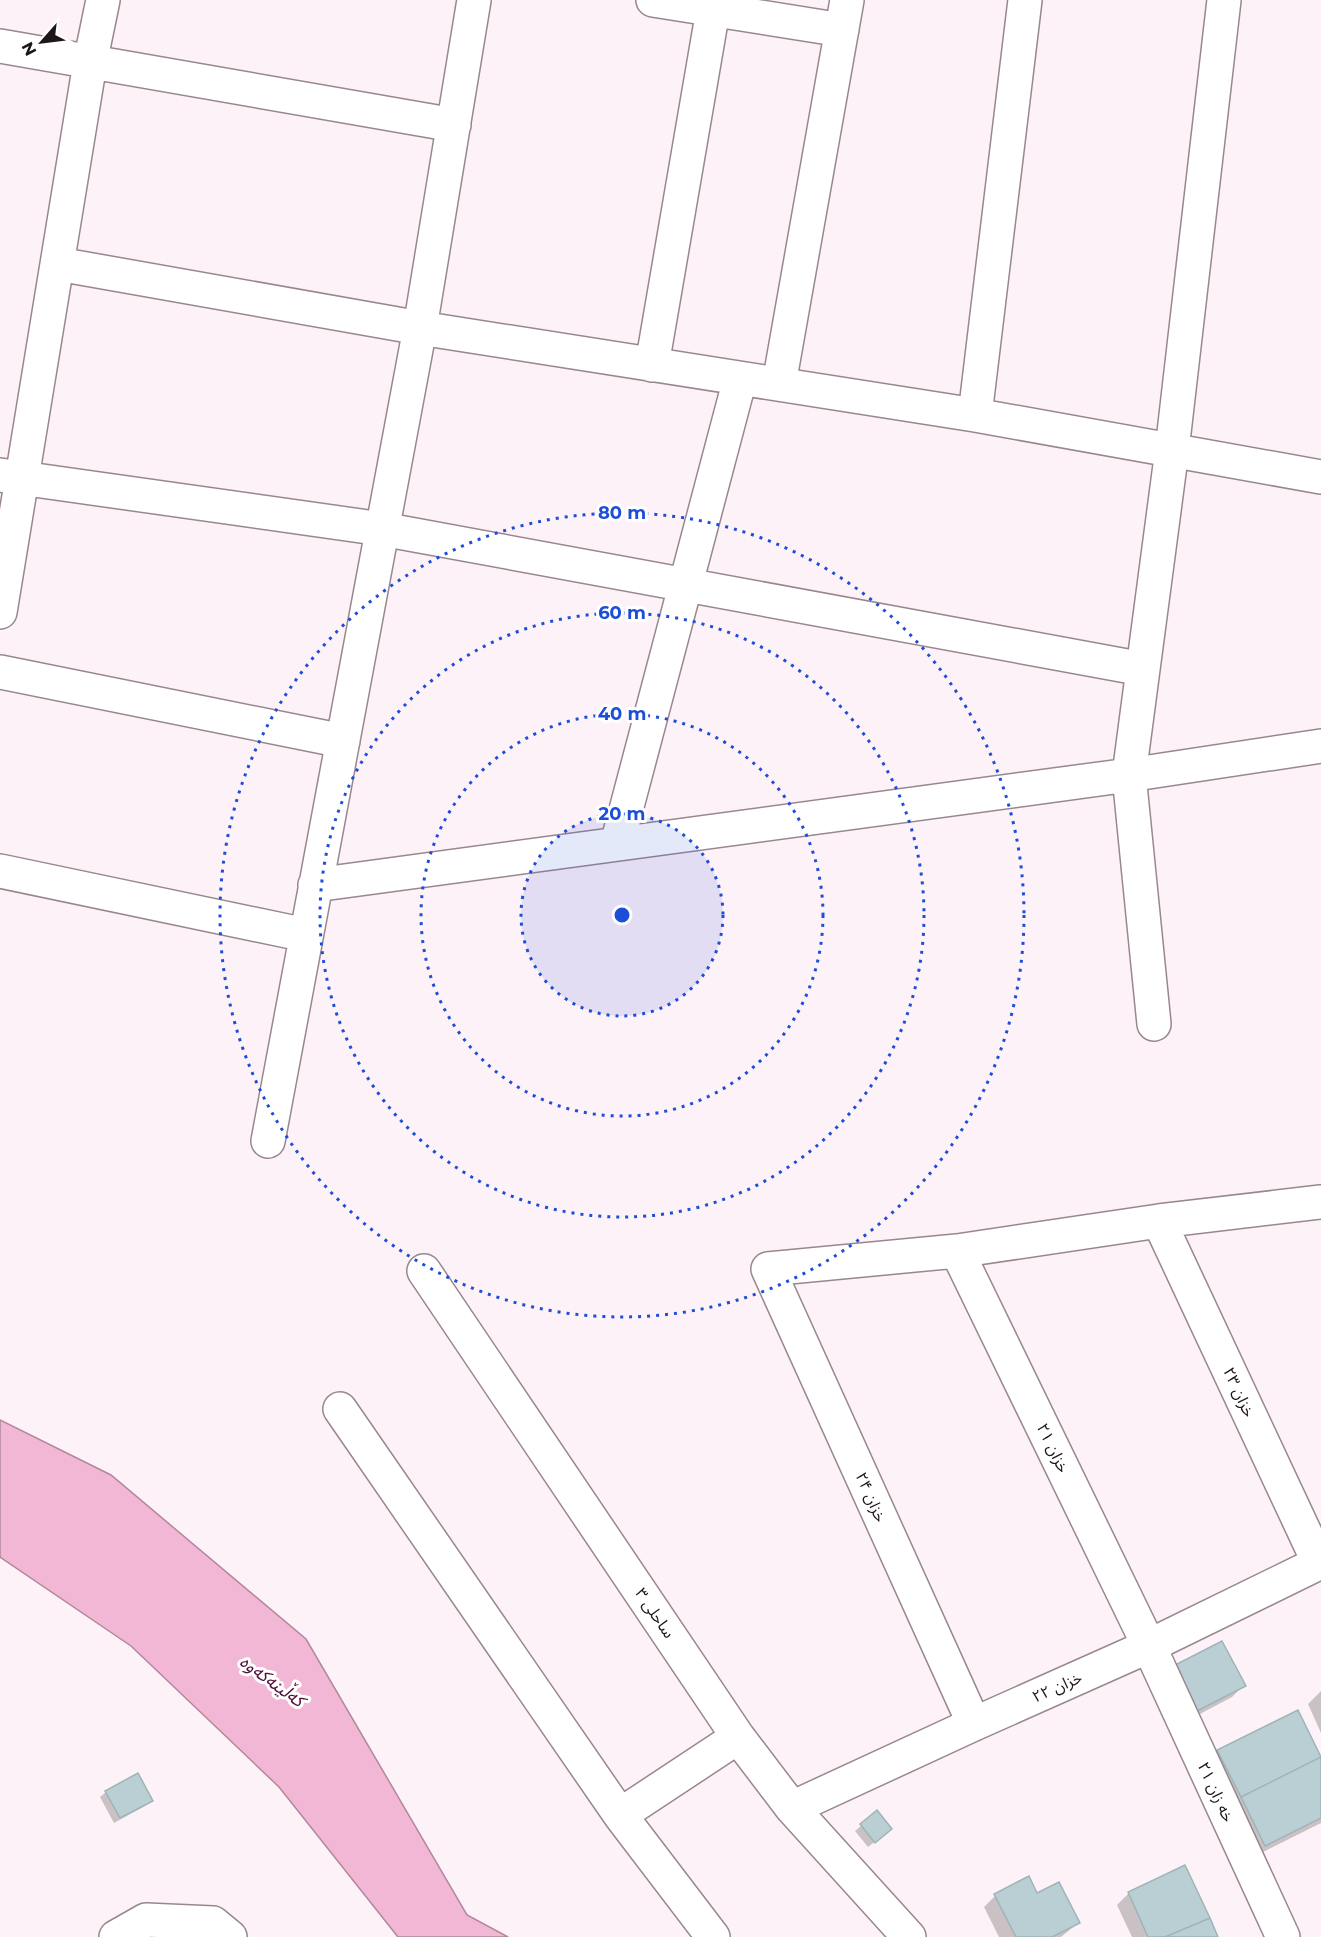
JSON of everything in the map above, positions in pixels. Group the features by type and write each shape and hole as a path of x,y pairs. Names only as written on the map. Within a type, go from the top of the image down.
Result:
{"street":[{"path":"0,612 12,477 58,264 90,63 104,0"},
{"path":"267,1141 420,328 474,0"},
{"path":"653,0 713,10 845,15 779,384"},
{"path":"975,415 1025,0"},
{"path":"1154,1023 1129,775 1172,450 1224,0"},
{"path":"652,365 713,10"},
{"path":"0,46 454,125"},
{"path":"58,264 420,328 975,415 1321,477"},
{"path":"617,844 740,378"},
{"path":"12,477 382,530 1143,669"},
{"path":"0,672 343,741"},
{"path":"315,885 1129,775 1321,746"},
{"path":"0,871 306,935"},
{"path":"957,1251 1159,1221 1321,1202"},
{"name":"خزان ۲۳","path":"1159,1221 1320,1563"},
{"name":"خزان ۲۴","path":"957,1251 768,1269 974,1724"},
{"name":"خزان ۲۱","path":"957,1251 1149,1646"},
{"name":"ساحلی ۳","path":"424,1271 738,1737 792,1808 909,1937"},
{"path":"340,1409 620,1815 713,1937"},
{"name":"خزان ۲۲","path":"792,1808 1149,1646 1320,1563"},
{"name":"خه زان ۲۱","path":"1149,1646 1283,1937"},
{"path":"620,1815 738,1737"},
{"path":"116,1937 146,1920 213,1923 230,1937"}],"water":[{"name":"کەڵینەکەوە","path":"0,1420 111,1475 306,1639 467,1915 508,1937 398,1937 279,1787 131,1646 0,1557"}],"building":[{"path":"1222,1641 1246,1686 1197,1711 1173,1666"},
{"path":"1298,1710 1321,1757 1241,1797 1217,1750"},
{"path":"1321,1757 1321,1818 1265,1846 1241,1797"},
{"path":"138,1773 153,1801 120,1818 105,1791"},
{"path":"877,1810 892,1829 875,1843 860,1824"},
{"path":"1185,1865 1210,1918 1165,1937 1148,1937 1128,1892"},
{"path":"1029,1876 1037,1893 1059,1882 1080,1923 1052,1937 1016,1937 994,1894"},
{"path":"1210,1918 1218,1937 1165,1937"}]}
